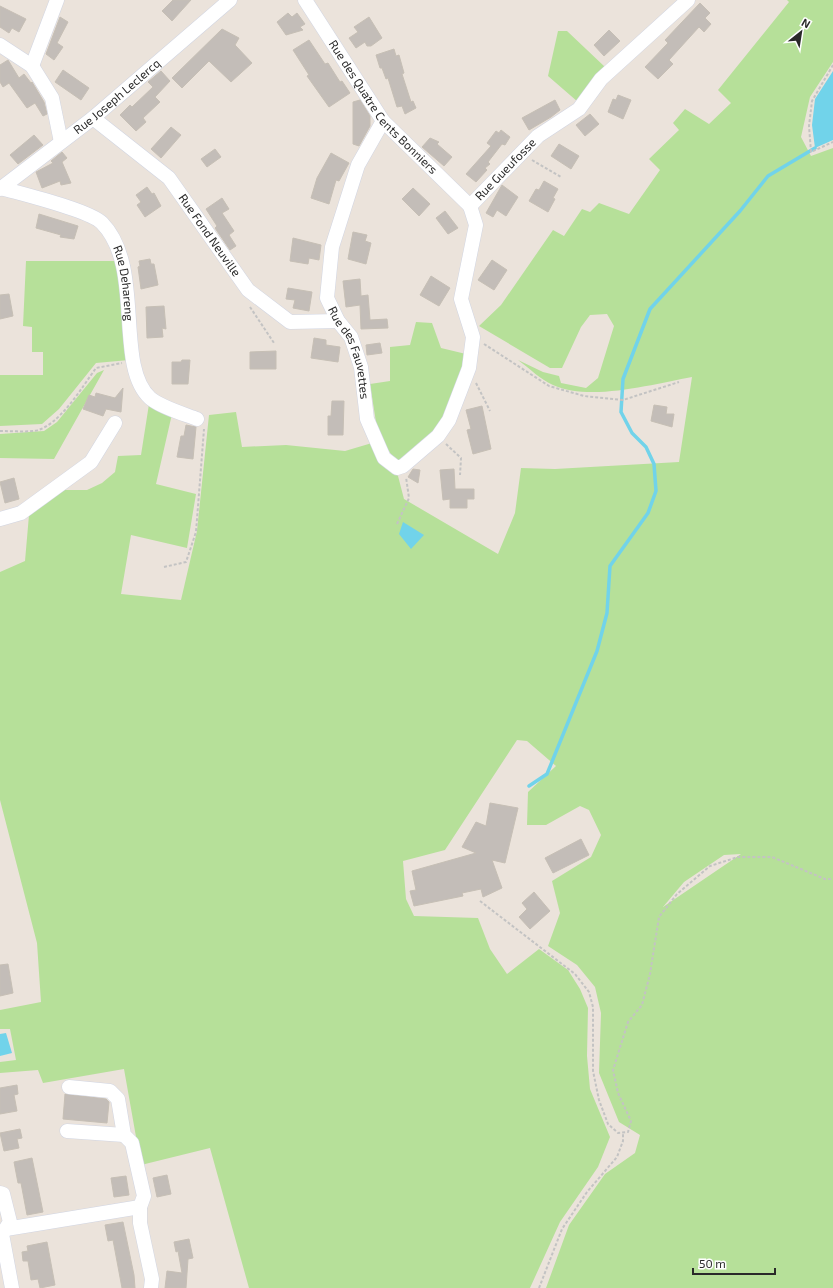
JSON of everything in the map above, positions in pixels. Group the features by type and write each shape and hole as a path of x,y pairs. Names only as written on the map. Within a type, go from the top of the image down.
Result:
{"street":[{"path":"32,66 57,0"},
{"name":"Rue Joseph Leclercq","path":"1,189 93,118 230,0"},
{"name":"Rue des Quatre Cents Bonniers","path":"305,0 383,121 470,206"},
{"name":"Rue Gueufosse","path":"400,467 438,436 449,420 469,368 473,337 461,299 476,225 470,206 538,136 579,109 601,79 688,0"},
{"path":"0,45 32,66 52,98 60,142"},
{"name":"Rue Fond Neuville","path":"93,118 169,178 248,290 290,322 338,321"},
{"name":"Rue des Fauvettes","path":"383,121 358,165 332,248 327,298 338,321 351,337 361,367 367,419 384,458 400,467"},
{"name":"Rue Dehareng","path":"1,189 80,211 101,222 114,240 127,287 133,360 137,381 150,398 197,419"},
{"path":"0,519 21,513 91,462 115,423"},
{"path":"69,1087 110,1091 118,1099 144,1196 140,1207 140,1223 152,1279 151,1288"},
{"path":"68,1131 128,1139"},
{"path":"0,1193 3,1194 10,1222 3,1232 12,1288"},
{"path":"3,1232 140,1207"}],"path":[{"path":"833,65 812,101 809,126 811,152 833,142"},
{"path":"521,153 561,177"},
{"path":"248,290 250,309 274,343"},
{"path":"473,337 550,386 584,396 623,400 679,382"},
{"path":"0,431 35,431 48,426 57,419 96,368 133,360"},
{"path":"469,368 490,411"},
{"path":"164,567 186,562 196,532 205,420 197,419"},
{"path":"438,436 461,458 460,476"},
{"path":"397,524 409,498 408,485 400,467"},
{"path":"480,901 575,974 589,992 593,1007 593,1071 599,1100 608,1124 618,1133 623,1133 628,1132 631,1121 618,1093 613,1070 628,1022 642,1005 650,974 659,917 677,894 710,866 738,856 772,858 825,879 833,879"},
{"path":"539,1288 562,1229 587,1192 617,1157 623,1141 623,1133"}],"green space":[{"path":"787,0 833,0 833,62 810,97 801,137 811,156 833,148 833,1288 546,1288 569,1225 605,1174 635,1153 640,1135 619,1122 599,1073 601,1013 595,987 577,965 548,946 560,913 552,881 591,857 601,835 589,810 580,806 546,825 527,825 528,792 556,766 527,741 517,740 445,850 403,861 406,899 414,916 478,918 490,949 507,974 539,949 568,970 580,989 588,1008 587,1056 590,1089 610,1137 598,1167 560,1222 530,1288 249,1288 210,1148 141,1165 124,1069 43,1083 38,1070 0,1073 0,1062 16,1060 10,1029 0,1029 0,1010 41,1002 37,943 0,800 0,572 25,561 29,515 61,490 87,490 102,483 115,472 118,456 141,455 149,404 172,414 156,484 196,494 187,548 131,535 121,594 181,600 197,531 209,415 236,412 242,447 286,445 345,451 372,443 379,457 398,476 404,499 498,554 515,513 521,468 555,469 679,462 692,377 622,390 585,392 568,390 553,385 518,360 543,372 559,376 561,383 586,388 598,378 614,326 607,314 590,315 581,327 562,368 550,368 479,326 501,305 553,230 564,236 582,209 590,212 599,203 629,214 660,170 649,159 679,130 673,123 685,109 709,124 731,103 718,90 789,2","holes":["741,854 663,907 684,882 724,855"]},
{"path":"558,31 567,31 605,67 578,102 548,76"},
{"path":"26,261 119,261 129,360 96,363 59,409 42,424 0,426 0,375 43,375 43,352 32,352 32,327 23,326"},
{"path":"416,322 432,323 441,348 466,354 446,417 433,439 397,463 378,435 370,384 390,381 390,347 410,345"},
{"path":"104,370 54,459 0,458 0,434 44,431 57,422 97,373"}],"water":[{"path":"833,71 833,140 815,148 812,125 815,99"},
{"path":"403,522 424,535 411,549 399,534"},
{"path":"6,1033 12,1053 0,1056 0,1034"}],"building":[{"path":"173,0 191,0 172,21 162,11"},
{"path":"700,3 710,13 705,18 711,24 704,32 699,27 669,60 673,64 658,79 645,67 668,43 665,40"},
{"path":"0,6 26,19 19,32 12,28 9,33 0,27"},
{"path":"288,13 292,17 297,13 305,24 300,27 303,30 286,35 277,22"},
{"path":"60,17 68,22 57,43 63,47 54,60 46,54"},
{"path":"369,17 382,38 371,46 367,46 365,42 356,48 349,38 358,32 354,27"},
{"path":"222,29 239,38 235,45 252,63 231,82 209,61 182,88 172,78"},
{"path":"609,30 620,41 604,56 594,45"},
{"path":"309,40 325,64 328,63 340,82 342,81 350,93 329,107 307,76 309,75 293,50"},
{"path":"394,49 396,56 399,55 404,73 402,74 411,102 413,101 416,108 405,114 402,106 397,107 388,78 386,79 382,68 380,68 376,55"},
{"path":"8,60 19,78 24,74 31,83 32,82 44,102 47,114 43,116 35,103 27,108 9,83 3,87 0,82 0,65"},
{"path":"63,70 89,88 81,100 55,82"},
{"path":"161,71 170,81 155,97 160,102 143,118 146,122 136,131 120,115 130,105 132,107 153,87 148,82"},
{"path":"618,95 631,100 623,119 608,112 613,99 616,100"},
{"path":"360,100 370,116 370,126 359,146 353,144 353,102"},
{"path":"555,100 560,110 529,130 522,118"},
{"path":"590,114 599,124 585,136 576,125"},
{"path":"171,127 181,135 161,158 151,149"},
{"path":"501,130 510,137 505,145 502,144 488,162 490,164 485,168 487,170 476,182 466,174 491,146 487,143 496,131 499,133"},
{"path":"34,135 43,145 18,164 10,155"},
{"path":"430,138 439,142 437,144 452,157 444,166 422,147"},
{"path":"559,144 579,156 571,169 551,156"},
{"path":"215,149 221,157 207,167 201,159"},
{"path":"62,152 67,158 62,162 71,183 61,185 60,181 42,188 36,172 53,163 51,161"},
{"path":"331,153 349,163 339,181 336,180 329,204 311,198 317,178"},
{"path":"544,181 558,189 553,198 555,199 548,212 529,201 536,189 539,190"},
{"path":"502,185 518,197 506,216 497,210 493,217 486,213"},
{"path":"147,187 152,194 154,193 161,206 145,217 137,205 141,202 136,195"},
{"path":"413,188 430,204 419,216 402,199"},
{"path":"222,198 229,209 222,213 234,231 229,235 236,246 230,250 215,228 217,226 206,209"},
{"path":"445,211 458,228 448,234 436,218"},
{"path":"39,214 78,226 74,239 60,237 61,235 36,228"},
{"path":"353,232 367,235 365,241 371,243 366,264 348,259"},
{"path":"293,238 321,245 319,260 309,258 308,264 290,261"},
{"path":"150,259 151,264 154,264 158,285 141,289 138,267 140,266 139,261"},
{"path":"492,260 507,270 494,290 478,280"},
{"path":"431,276 450,288 439,306 420,295"},
{"path":"360,279 361,296 368,295 370,320 387,319 388,328 361,329 360,305 346,307 343,281"},
{"path":"288,288 312,292 309,311 293,308 295,300 286,299"},
{"path":"9,294 13,316 0,319 0,295"},
{"path":"164,306 166,329 162,328 163,337 147,338 146,307"},
{"path":"314,338 326,340 326,345 340,347 338,362 311,358"},
{"path":"380,343 382,353 367,355 366,345"},
{"path":"276,351 276,369 250,369 250,352"},
{"path":"182,360 190,360 188,384 172,384 172,362 181,362"},
{"path":"123,388 121,412 106,409 103,416 83,409 89,395 95,397 96,393 115,398"},
{"path":"332,401 344,401 343,435 328,435 328,416 331,416"},
{"path":"654,405 667,407 666,414 674,414 672,427 651,421"},
{"path":"482,406 491,449 473,454 467,430 471,429 466,410"},
{"path":"186,425 196,427 193,459 177,457 181,436 184,436"},
{"path":"413,469 420,470 418,483 408,477"},
{"path":"454,469 455,489 474,489 474,499 467,499 467,508 450,508 450,499 443,500 440,470"},
{"path":"14,478 19,499 5,503 0,482"},
{"path":"490,803 518,808 505,863 492,860 502,888 483,897 481,889 462,893 463,896 414,906 410,891 416,890 412,871 476,853 462,847 476,822 486,826"},
{"path":"581,839 589,855 553,873 545,858"},
{"path":"534,892 550,911 530,929 519,917 527,909 522,903"},
{"path":"8,964 13,993 0,996 0,965"},
{"path":"17,1085 18,1094 14,1095 17,1111 0,1114 0,1088"},
{"path":"65,1094 106,1099 109,1102 107,1123 63,1119"},
{"path":"20,1129 22,1138 17,1139 19,1148 4,1151 0,1133"},
{"path":"32,1158 43,1212 27,1215 21,1183 18,1183 14,1162"},
{"path":"167,1175 171,1194 157,1197 153,1178"},
{"path":"126,1176 129,1195 114,1197 111,1178"},
{"path":"123,1222 134,1275 135,1288 122,1288 113,1240 108,1241 105,1225"},
{"path":"189,1239 193,1258 188,1259 186,1288 165,1288 167,1271 182,1273 178,1251 176,1252 174,1242"},
{"path":"47,1242 55,1285 40,1288 38,1279 31,1280 28,1261 23,1261 22,1252 28,1251 27,1246"}],"waterway":[{"path":"529,786 547,774 597,651 607,613 610,566 648,513 656,491 654,464 646,447 632,433 621,412 623,379 650,309 740,211 768,176 815,148"}]}
